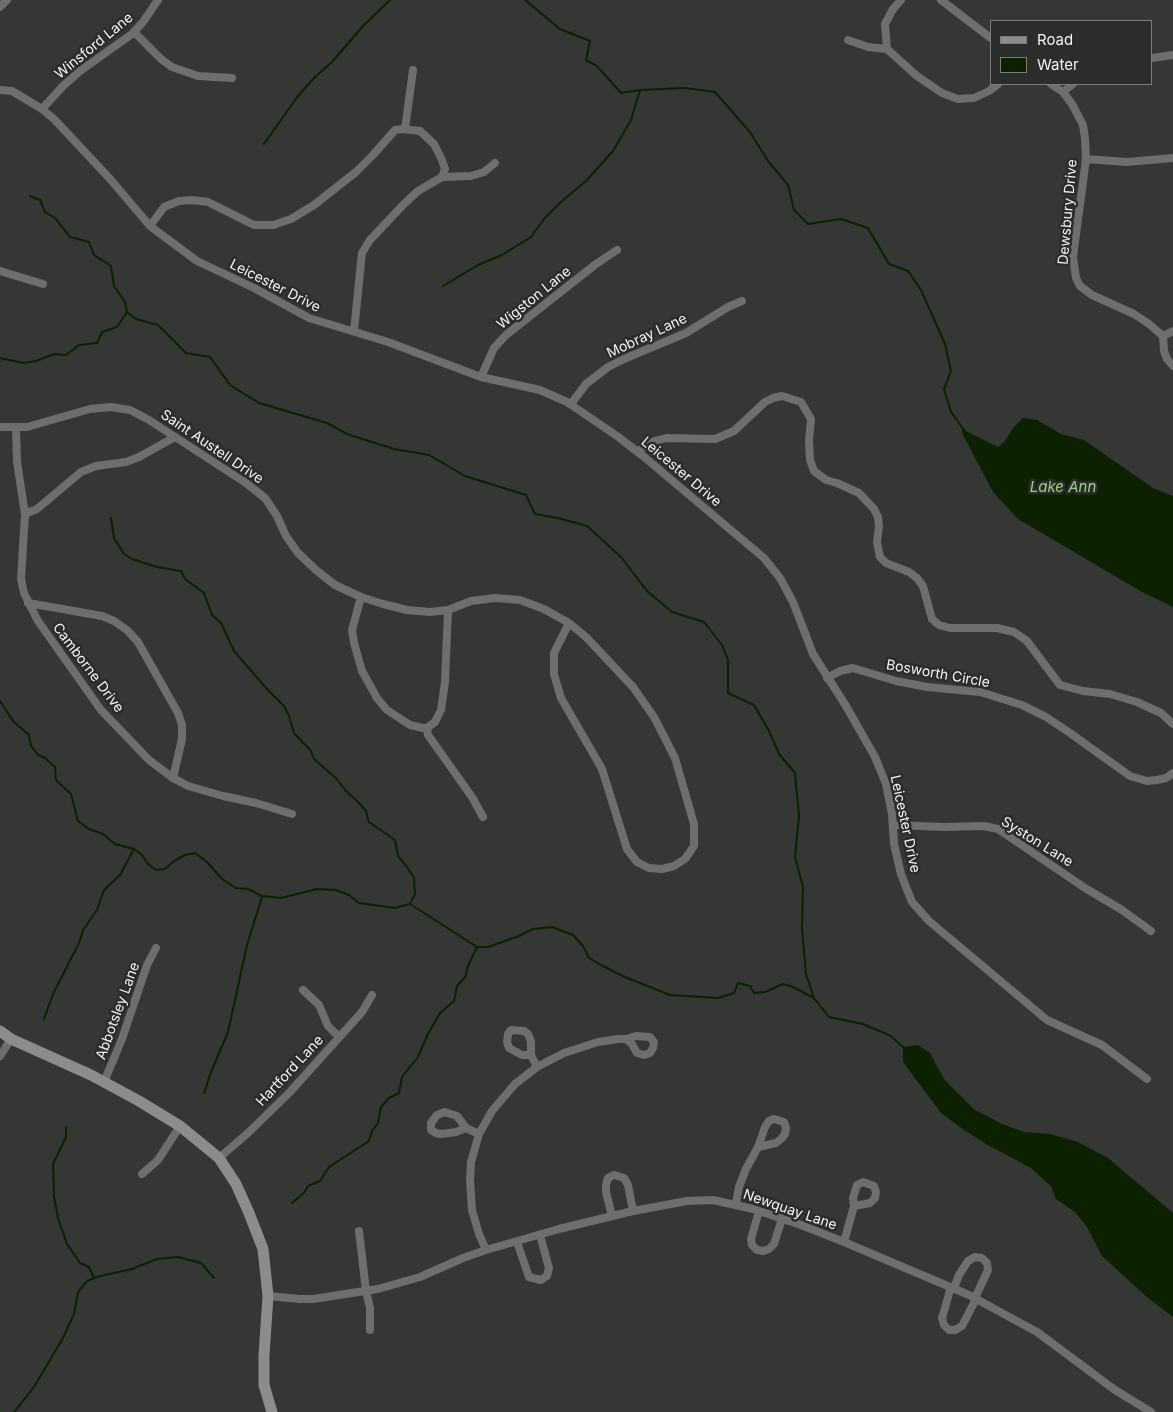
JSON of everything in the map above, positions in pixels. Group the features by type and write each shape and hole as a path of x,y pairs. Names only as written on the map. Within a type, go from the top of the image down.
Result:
{"main road":[{"path":"0,1031 10,1039 104,1082 139,1101 180,1126 219,1158 236,1184 250,1213 263,1249 268,1296 264,1385 272,1412"}],"street":[{"path":"0,7 6,0"},
{"name":"Winsford Lane","path":"42,109 80,71 134,32 144,22 158,0"},
{"path":"887,49 885,24 893,9 901,0"},
{"path":"941,0 990,37"},
{"path":"134,32 161,59 172,67 198,76 232,78"},
{"path":"848,40 868,47 887,49 929,85 942,93 958,99 974,98 997,85"},
{"path":"1153,58 1173,55"},
{"path":"405,129 413,70"},
{"name":"Dewsbury Drive","path":"1052,85 1063,92 1084,125 1086,159 1074,257 1076,278 1080,286 1092,295 1134,314 1163,336"},
{"path":"1063,92 1073,85"},
{"name":"Leicester Drive","path":"0,90 12,91 42,109 73,139 150,226 198,261 254,288 309,318 396,344 481,377 540,390 571,404 638,451 773,567 793,602 813,654 875,756 886,784 893,825 894,844 901,874 912,902 929,921 1047,1020 1102,1045 1147,1079"},
{"path":"150,226 164,207 178,201 192,200 208,202 254,225 273,225 291,219 314,205 356,172 374,155 395,130 420,131 434,144 445,169 442,176"},
{"path":"1086,159 1127,162 1173,158"},
{"path":"354,331 362,253 370,240 418,191 442,176 471,176 484,172 495,163"},
{"name":"Wigston Lane","path":"481,377 494,348 506,334 596,264 617,250"},
{"path":"0,270 43,284"},
{"name":"Mobray Lane","path":"571,404 586,384 608,367 686,334 728,307 742,301"},
{"path":"1173,331 1163,336 1164,351 1167,359 1173,366"},
{"path":"638,451 651,442 666,438 715,440 734,431 765,402 773,398 782,396 801,402 811,419 810,460 814,471 826,480 859,493 874,509 878,517 877,542 880,557 886,563 909,572 917,578 923,586 932,619 939,625 950,628 996,628 1014,632 1027,642 1060,685 1083,691 1110,694 1137,702 1161,713 1173,724"},
{"name":"Saint Austell Drive","path":"0,427 27,428 90,409 110,406 130,410 149,420 246,483 265,498 298,554 335,585 361,597 407,610 430,612 448,610 471,602 495,598 520,600 544,609 569,623 586,637 633,687 654,717 675,758 694,824 694,846 685,859 674,866 662,869 648,868 637,862 626,849 602,769 565,706 554,674 554,653 569,623"},
{"name":"Camborne Drive","path":"16,428 17,462 25,514 22,579 24,593 38,621 101,710 148,760 173,778 188,786 292,814"},
{"path":"25,514 38,509 82,472 96,466 126,462 175,437"},
{"path":"361,597 352,630 362,672 369,686 387,710 398,718 410,725 427,728 435,722 441,710 445,682 448,610"},
{"path":"28,604 102,616 114,621 127,630 138,642 178,712 182,726 182,739 173,778"},
{"name":"Bosworth Circle","path":"827,678 840,671 853,668 881,678 919,686 980,692 1022,705 1046,717 1130,776 1157,780 1166,778 1173,773"},
{"path":"427,728 428,734 467,790 483,818"},
{"name":"Syston Lane","path":"893,825 984,826 998,829 1085,888 1122,910 1150,931"},
{"name":"Abbotsley Lane","path":"104,1082 122,1039 147,965 156,948"},
{"path":"303,990 319,1005 328,1026 339,1037"},
{"name":"Hartford Lane","path":"219,1158 283,1099 362,1012 372,995"},
{"path":"0,1056 10,1039"},
{"path":"486,1250 474,1218 470,1195 471,1162 479,1134 492,1111 515,1084 537,1066 580,1047 626,1039"},
{"path":"531,1055 537,1066"},
{"path":"142,1174 158,1160 180,1126"},
{"path":"466,1128 479,1134"},
{"path":"736,1204 743,1178 758,1147"},
{"path":"612,1216 606,1185 608,1178 614,1175 624,1178 628,1185 632,1211"},
{"name":"Newquay Lane","path":"268,1296 307,1299 366,1291 399,1284 486,1250 540,1235 632,1211 687,1201 713,1200 736,1204 758,1211 844,1242 976,1298 1037,1332 1114,1390 1151,1412"},
{"path":"844,1242 854,1206"},
{"path":"758,1211 750,1239 752,1245 757,1250 769,1249 774,1244 782,1219"},
{"path":"359,1231 366,1291 370,1308 370,1330"},
{"path":"517,1242 528,1277 541,1280 547,1276 549,1268 540,1235"},
{"path":"975,1257 982,1258 987,1263 988,1270 976,1298 962,1326 955,1330 950,1330 944,1325 942,1318 952,1288 968,1261 975,1257"}],"water":[{"name":"Lake Ann","path":"1023,418 1037,420 1061,434 1084,440 1153,488 1173,496 1173,607 1142,592 1018,519 993,492 962,433 962,429 998,447"},
{"path":"918,1045 930,1053 944,1079 975,1110 1002,1124 1024,1132 1050,1134 1078,1142 1108,1158 1173,1213 1173,1317 1148,1298 1102,1256 1087,1227 1075,1212 1056,1199 1051,1186 1031,1168 986,1144 941,1113 903,1062 903,1047"}],"waterway":[{"path":"264,144 298,96 390,0"},
{"path":"525,0 560,29 590,41 586,60 597,66 621,93 640,90 685,88 715,92 750,132 768,161 788,185 794,210 808,224 841,219 868,228 889,264 908,271 921,290 945,344 951,371 944,389 951,412 964,430"},
{"path":"443,286 478,265 502,255 531,237 544,219 586,181 613,151 631,120 640,90"},
{"path":"30,196 40,200 45,212 55,218 70,237 89,242 94,255 111,266 114,286 125,302 127,312 136,319 158,325 186,353 210,357 230,385 259,403 327,423 347,434 394,449 429,455 465,476 526,495 535,514 587,526 621,557 647,591 672,612 704,622 722,645 728,660 728,693 754,705 769,731 779,754 795,773 799,816 795,857 803,887 802,928 806,974 814,998 829,1017 863,1024 891,1036 904,1048"},
{"path":"0,358 23,363 36,361 54,354 66,355 79,345 97,343 102,332 117,327 127,312"},
{"path":"111,518 114,538 124,554 132,559 157,567 181,571 185,579 204,593 212,615 221,623 234,651 284,706 294,733 311,751 314,759 336,778 366,811 369,822 395,840 398,856 414,878 415,894 410,904"},
{"path":"0,701 13,721 29,735 31,746 38,755 45,758 55,767 56,780 71,794 78,821 89,829 103,834 115,844 134,849 156,870 165,869 185,855 195,853 207,862 222,879 236,888 248,889 262,896 281,898 317,889 336,890 349,895 359,903 395,908 410,904 477,947 488,947 533,929 552,927 573,935 583,946 589,958 601,965 670,995 718,998 734,993 738,983 750,986 754,993 765,992 783,984 814,998"},
{"path":"44,1019 53,994 79,943 83,930 97,910 104,890 120,875 134,849"},
{"path":"204,1093 228,1032 247,945 262,897"},
{"path":"292,1203 304,1193 308,1186 320,1181 329,1167 369,1141 372,1131 378,1123 381,1107 389,1098 399,1093 402,1077 418,1057 440,1013 454,1001 457,986 466,976 467,968 477,947"},
{"path":"66,1127 66,1137 53,1164 54,1197 58,1218 67,1244 80,1263 89,1267 94,1278"},
{"path":"14,1412 34,1387 63,1338 74,1314 78,1292 87,1281 132,1269 157,1259 178,1257 201,1263 214,1278"}]}
